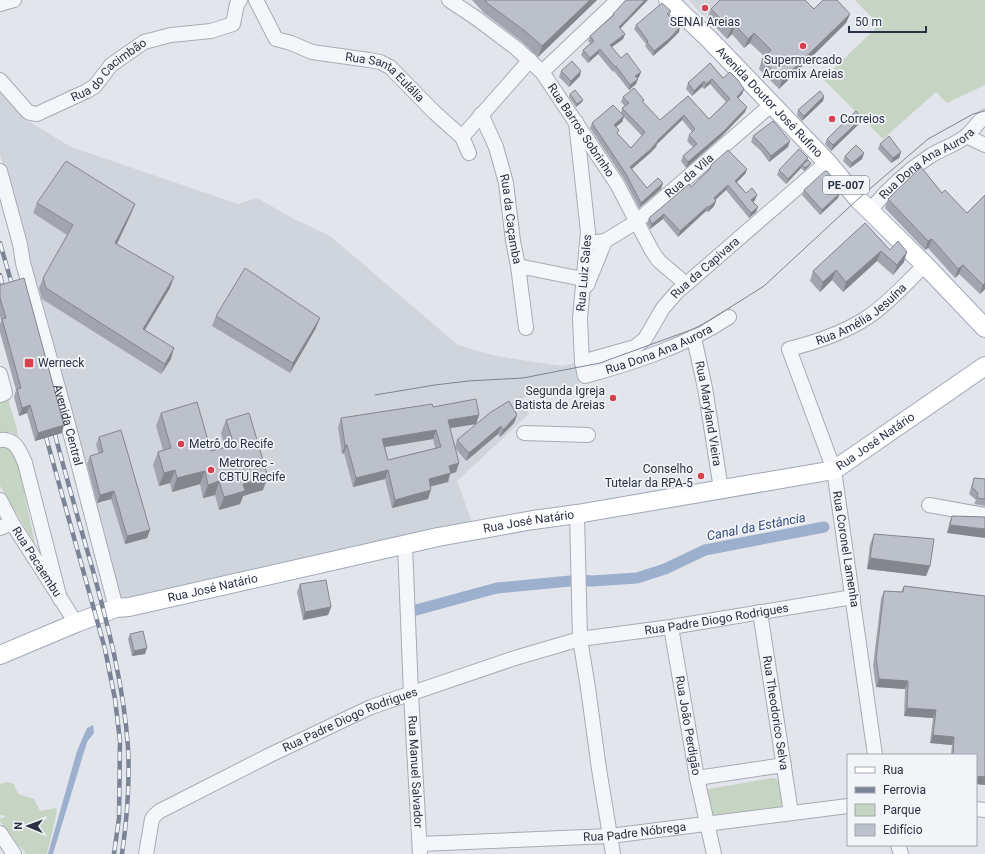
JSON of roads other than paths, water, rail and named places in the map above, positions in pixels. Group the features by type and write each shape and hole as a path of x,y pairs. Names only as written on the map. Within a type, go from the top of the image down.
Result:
{"main road":[{"name":"Avenida Doutor José Rufino","path":"668,0 710,40 827,162 858,199 925,265 985,328"},
{"name":"Rua José Natário","path":"0,655 116,608 129,607 438,537 484,528 577,514 834,470 985,366"}],"street":[{"path":"0,4 14,0"},
{"name":"Rua do Cacimbão","path":"0,80 28,112 36,114 88,91 95,86 111,65 144,42 171,35 211,31 233,24 236,4 240,0"},
{"name":"Rua Santa Eulália","path":"256,0 276,39 291,42 312,52 380,62 390,67 434,112 462,137 469,153"},
{"name":"Rua Barros Sobrinho","path":"449,0 502,37 542,72 617,184 652,251 660,261 686,284"},
{"path":"542,72 618,0"},
{"path":"462,137 530,60"},
{"name":"Rua da Vila","path":"588,243 605,241 636,222 771,105"},
{"name":"Rua da Caçamba","path":"481,114 496,147 506,184 526,328"},
{"name":"Rua Dona Ana Aurora","path":"870,210 884,194 907,174 930,156 966,136 980,120 985,117"},
{"name":"Rua Luiz Sales","path":"576,122 588,232 580,318 582,362 585,376"},
{"path":"966,136 985,145"},
{"name":"Rua da Capivara","path":"582,362 635,347 642,343 670,300 686,284 827,162"},
{"name":"Avenida Central","path":"0,171 20,244 23,263 68,424 116,608"},
{"path":"581,298 605,241"},
{"name":"Rua Amélia Jesuína","path":"789,349 821,340 853,326 882,306 925,265"},
{"path":"518,266 583,279"},
{"name":"Rua Dona Ana Aurora","path":"585,376 624,365 667,350 694,338 730,317"},
{"name":"Rua Maryland Vieira","path":"694,338 705,388 721,489"},
{"name":"Rua Coronel Lamenha","path":"789,349 834,470 875,754"},
{"path":"0,374 3,394"},
{"path":"524,433 588,435"},
{"path":"0,440 9,440 14,443 19,449 25,463 60,599"},
{"name":"Rua Pacaembu","path":"0,500 6,526 76,623"},
{"path":"929,505 985,515"},
{"path":"577,514 580,639 613,854"},
{"name":"Rua Manuel Salvador","path":"405,545 411,694 420,849"},
{"name":"Rua Padre Diogo Rodrigues","path":"146,854 152,820 160,811 270,755 371,707 515,658 580,639 853,597"},
{"name":"Rua Theodorico Selva","path":"760,612 791,813"},
{"name":"Rua João Perdigão","path":"671,626 697,778 706,824 714,854"},
{"path":"697,778 784,765"},
{"name":"Rua Padre Nóbrega","path":"420,849 610,836 847,806"},
{"path":"0,833 14,854"}],"water":[{"path":"93,725 94,733 87,742 53,854 48,854 77,751 87,728"}],"waterway":[{"name":"Canal da Estância","path":"579,580 592,581 637,578 665,569 705,550 824,527"},
{"name":"Canal da Estância","path":"416,610 497,588 570,581"}],"tram line":[{"path":"375,395 468,381 523,378 600,363 699,327 764,286 858,199 928,139 973,114 985,111"}],"railway":[{"path":"0,243 13,288"},
{"path":"0,275 4,291"},
{"path":"55,435 104,611 123,702 128,748 129,775 127,815 122,854"},
{"path":"46,437 105,649 115,699 120,741 119,818 114,854"}],"place":[{"name":"SENAI Areias","path":"705,8"},
{"name":"Supermercado Arcomix Areias","path":"803,46"},
{"name":"Correios","path":"832,119"},
{"name":"Werneck","path":"29,363"},
{"name":"Segunda Igreja Batista de Areias","path":"613,398"},
{"name":"Metrô do Recife","path":"181,444"},
{"name":"Metrorec - CBTU Recife","path":"211,470"},
{"name":"Conselho Tutelar da RPA-5","path":"701,476"}]}
